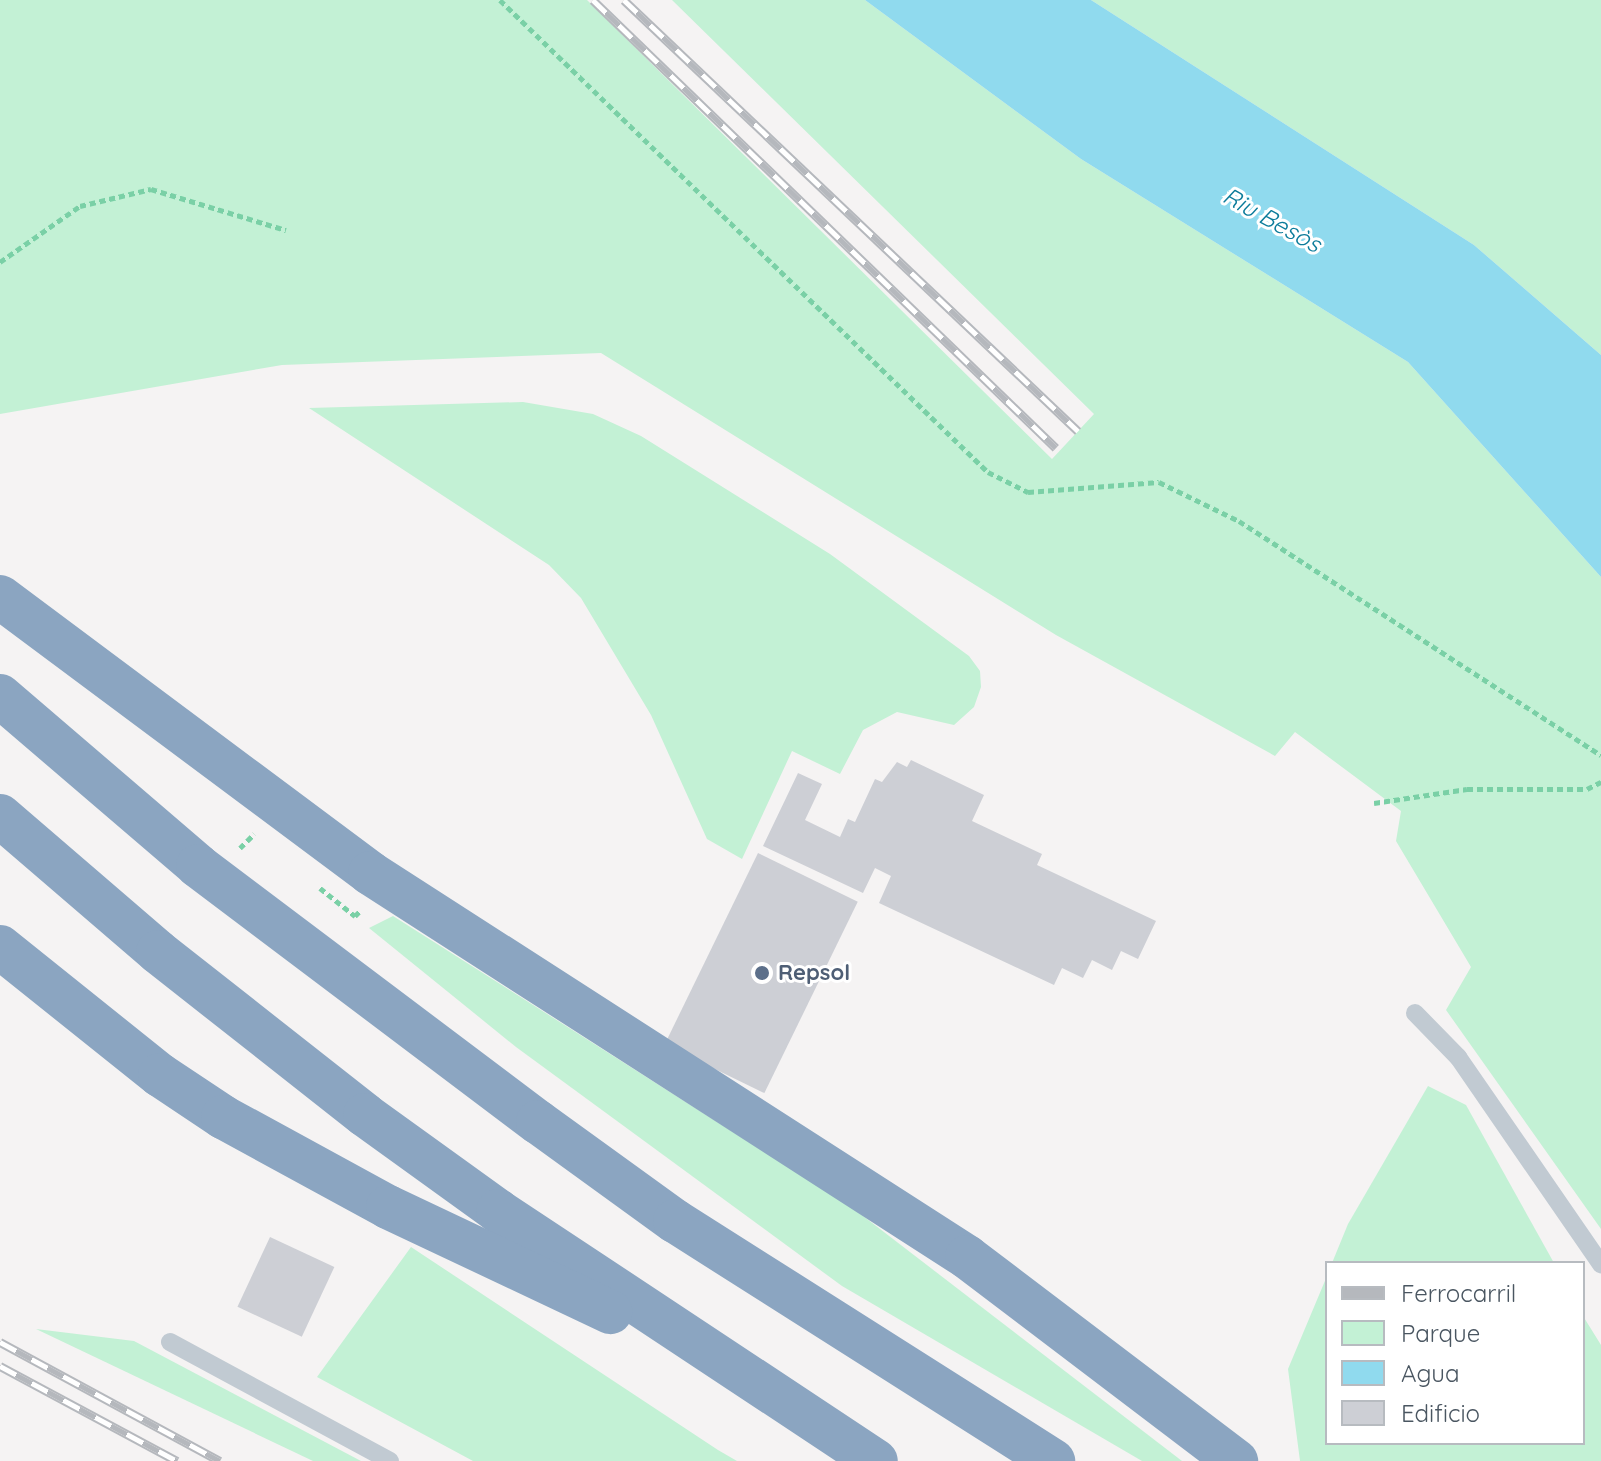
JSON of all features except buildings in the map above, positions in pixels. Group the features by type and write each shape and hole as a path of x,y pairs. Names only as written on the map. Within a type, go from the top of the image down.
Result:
{"highway":[{"path":"0,597 370,873 967,1257 1236,1461"},
{"path":"0,696 198,866 538,1122 675,1221 1053,1461"},
{"path":"0,816 158,952 365,1115 738,1371 876,1461"},
{"path":"0,947 160,1075 236,1124 453,1239 738,1371"}],"lane":[{"path":"1415,1013 1458,1057 1601,1264"},
{"path":"170,1342 390,1461"}],"path":[{"path":"500,0 988,472 1028,492 1159,482 1239,521 1601,755"},
{"path":"0,262 80,206 151,189 286,230"},
{"path":"1374,803 1467,789 1587,789 1601,782"}],"green space":[{"path":"0,0 587,0 1052,459 1094,414 672,0 865,0 1081,159 1408,362 1601,577 1601,1229 1446,1010 1471,967 1396,841 1401,811 1295,732 1275,756 1056,635 601,353 282,365 0,414"},
{"path":"1091,0 1601,0 1601,355 1474,245"},
{"path":"523,402 593,414 641,436 830,554 969,656 980,671 981,687 974,707 954,725 897,712 863,730 840,774 792,751 742,859 707,839 651,715 581,598 549,565 309,408"},
{"path":"393,916 854,1209 1182,1461 1142,1461 842,1286 516,1047 369,928"},
{"path":"1428,1086 1466,1105 1553,1261 1333,1261 1348,1224"},
{"path":"411,1247 737,1461 473,1461 317,1377"},
{"path":"1325,1281 1325,1445 1585,1445 1585,1319 1601,1345 1601,1461 1300,1461 1288,1369"},
{"path":"36,1329 134,1341 361,1461 313,1461"}],"water":[{"name":"Riu Besòs","path":"865,0 1091,0 1474,245 1601,355 1601,577 1408,362 1081,159"}],"railway":[{"path":"593,0 1056,448"},
{"path":"624,0 1078,431"},
{"path":"0,1342 220,1461"},
{"path":"0,1366 177,1461"}],"place":[{"name":"Repsol","path":"762,973"}]}
